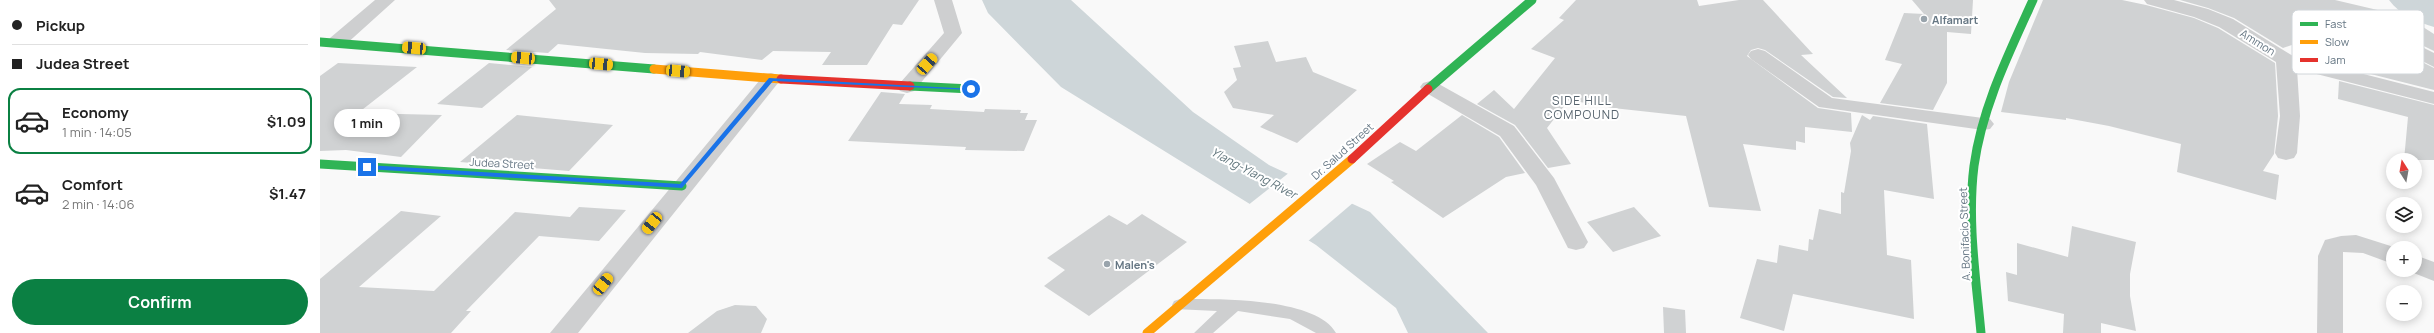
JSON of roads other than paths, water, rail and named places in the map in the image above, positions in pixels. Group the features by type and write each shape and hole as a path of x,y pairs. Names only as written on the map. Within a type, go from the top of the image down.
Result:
{"main road":[{"name":"Dr. Salud Street","path":"1147,333 1336,174 1430,87 1532,0"},
{"name":"A. Bonifacio Street","path":"1981,333 1973,213 1974,166 1983,124 1992,93 2033,0"},
{"path":"328,42 771,79 971,89"},
{"name":"Judea Street","path":"320,164 682,186"}],"street":[{"path":"328,42 386,0"},
{"path":"907,87 947,42 953,33 943,0"},
{"name":"Ammon","path":"2153,0 2201,13 2226,23 2286,60 2292,62"},
{"path":"1758,55 1826,103 1983,124"},
{"path":"2424,56 2434,61"},
{"path":"2286,60 2290,116 2286,153"},
{"name":"Ammon","path":"2341,74 2434,98"},
{"path":"563,333 771,79"},
{"path":"1430,87 1507,131 1546,183 1576,242"},
{"path":"2330,333 2330,256 2333,246 2342,243 2357,244 2386,254"},
{"path":"2422,267 2434,272"}],"lane":[{"path":"1180,305 1269,308 1290,312 1315,322 1328,333"},
{"path":"1202,333 1234,306"}],"water":[{"name":"Ylang-Ylang River","path":"982,0 1071,0 1193,112 1269,165 1370,212 1488,333 1408,333 1396,308 1316,245 1061,87 988,13"}],"waterway":[{"path":"2410,0 2434,14"}],"place":[{"name":"Alfamart","path":"1924,19"},
{"name":"Malen's","path":"1107,264"}],"district":[{"name":"SIDE HILL COMPOUND","path":"1582,107"}]}
